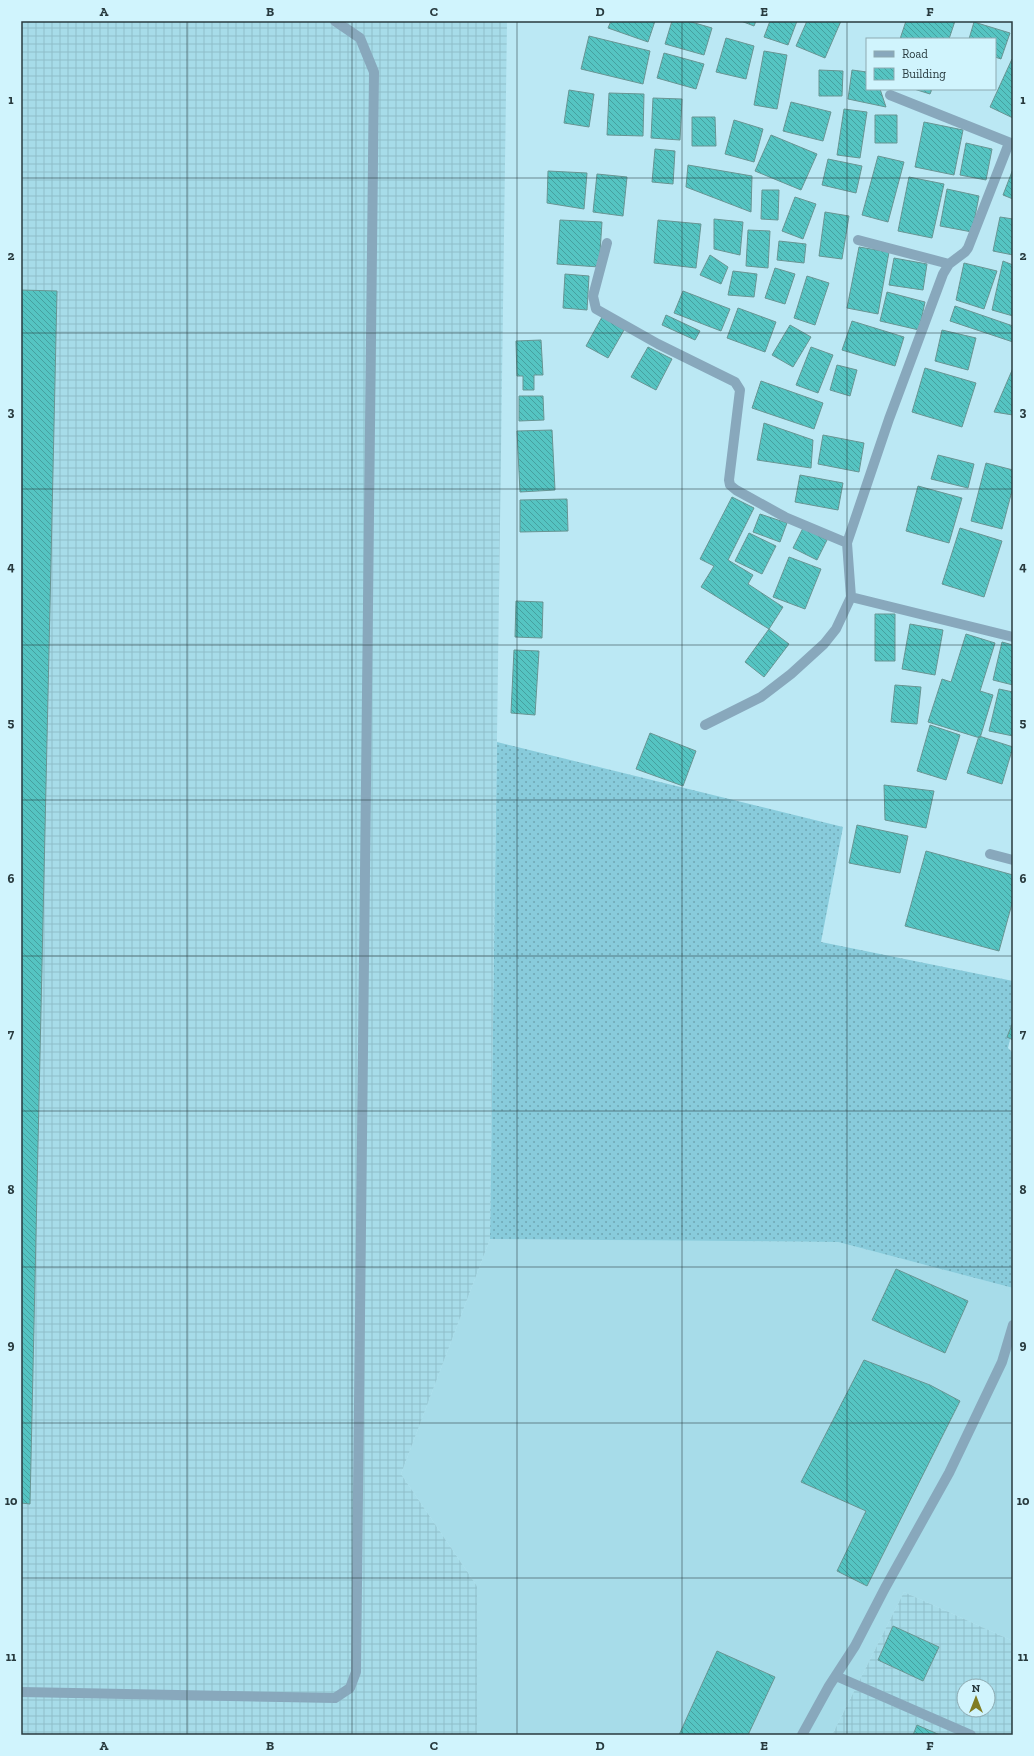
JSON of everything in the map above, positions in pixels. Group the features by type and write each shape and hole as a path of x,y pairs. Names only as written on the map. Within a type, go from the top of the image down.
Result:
{"street":[{"path":"21,1692 335,1698 350,1688 356,1672 374,72 360,38 335,21"},
{"path":"704,726 761,697 791,674 824,644 836,629 850,597 848,543 892,413 943,274 949,264 968,248 1011,143 890,95"},
{"path":"858,240 949,264"},
{"path":"607,243 593,296 596,309 658,344 735,382 738,386 740,390 729,480 730,485 736,490 785,517 848,543"},
{"path":"850,597 1013,637"},
{"path":"990,854 1013,860"},
{"path":"802,1735 855,1646 885,1588 949,1473 1002,1362 1013,1325"},
{"path":"836,1676 971,1735"}],"shaded area":[{"path":"21,21 507,21 490,1239 401,1474 477,1586 477,1735 21,1735"},
{"path":"497,742 843,827 821,942 1013,981 1013,1026 1008,1048 1013,1053 1013,1288 838,1242 490,1239"},
{"path":"490,1239 838,1242 1013,1288 1013,1641 904,1592 832,1735 477,1735 477,1586 401,1474"},
{"path":"904,1592 1013,1641 1013,1735 832,1735"}],"building":[{"path":"611,21 655,21 648,42 608,28"},
{"path":"672,21 688,21 712,28 704,55 665,44"},
{"path":"741,21 756,21 754,26"},
{"path":"770,21 797,21 788,45 764,37"},
{"path":"807,21 841,21 825,58 796,46"},
{"path":"906,21 955,21 949,38 900,38"},
{"path":"974,22 1010,33 1001,59 996,57 996,38 969,38"},
{"path":"589,36 650,51 643,84 581,69"},
{"path":"726,38 754,46 746,79 716,72"},
{"path":"764,51 787,55 777,109 754,105"},
{"path":"664,53 704,64 696,89 657,78"},
{"path":"1013,59 1013,118 990,107"},
{"path":"819,70 843,71 842,96 819,96"},
{"path":"852,70 866,72 866,90 880,90 886,107 848,99"},
{"path":"569,90 594,94 589,127 564,123"},
{"path":"917,90 932,90 930,94"},
{"path":"609,93 644,94 643,136 607,135"},
{"path":"653,98 682,99 680,140 651,138"},
{"path":"791,102 831,112 823,141 783,131"},
{"path":"844,109 867,112 860,158 837,155"},
{"path":"875,115 897,115 897,143 875,143"},
{"path":"692,117 715,117 716,146 692,146"},
{"path":"734,120 763,129 754,162 725,154"},
{"path":"924,122 963,130 954,175 915,167"},
{"path":"771,135 817,154 801,190 755,171"},
{"path":"966,143 992,149 986,180 960,175"},
{"path":"655,149 675,151 673,184 652,182"},
{"path":"878,156 904,162 888,222 862,215"},
{"path":"828,159 862,166 856,193 822,185"},
{"path":"688,165 752,176 751,212 686,187"},
{"path":"1013,169 1013,199 1003,195"},
{"path":"548,171 587,173 584,209 547,203"},
{"path":"597,174 627,177 623,216 593,212"},
{"path":"909,177 944,184 932,238 898,231"},
{"path":"947,189 979,196 972,232 940,226"},
{"path":"762,190 779,190 778,220 761,219"},
{"path":"795,197 816,204 803,239 782,231"},
{"path":"825,212 849,216 842,259 819,256"},
{"path":"1000,217 1013,219 1013,255 993,251"},
{"path":"714,219 743,222 740,255 714,249"},
{"path":"560,220 602,222 599,267 557,264"},
{"path":"658,220 701,224 696,268 654,263"},
{"path":"748,230 770,231 768,268 746,266"},
{"path":"779,241 806,244 804,263 777,260"},
{"path":"859,247 889,252 878,314 847,308"},
{"path":"710,255 728,267 721,284 700,275"},
{"path":"894,258 927,264 923,290 889,285"},
{"path":"1003,261 1013,265 1013,316 992,310"},
{"path":"964,263 997,271 984,309 956,300"},
{"path":"775,268 795,274 785,304 765,298"},
{"path":"733,271 757,274 754,297 728,295"},
{"path":"565,274 589,276 587,310 563,308"},
{"path":"807,276 829,283 815,325 794,318"},
{"path":"21,290 57,291 30,1504 21,1503"},
{"path":"683,291 730,309 721,331 674,313"},
{"path":"887,292 925,302 919,330 880,321"},
{"path":"955,306 1013,326 1013,342 950,321"},
{"path":"738,308 776,322 765,352 727,338"},
{"path":"666,315 700,331 695,340 662,325"},
{"path":"602,317 624,330 608,358 586,346"},
{"path":"852,321 904,337 895,366 842,350"},
{"path":"790,325 811,337 793,367 772,355"},
{"path":"942,330 976,338 968,370 935,361"},
{"path":"541,340 543,375 534,375 534,390 523,390 523,376 517,376 516,341"},
{"path":"648,347 672,359 656,390 631,377"},
{"path":"811,347 833,355 818,393 796,385"},
{"path":"837,365 857,370 850,396 830,390"},
{"path":"925,368 976,383 962,427 912,412"},
{"path":"1013,368 1013,415 994,412"},
{"path":"761,381 823,403 814,429 752,408"},
{"path":"519,396 543,396 544,420 519,421"},
{"path":"764,423 813,440 811,468 757,460"},
{"path":"552,430 555,490 520,492 517,431"},
{"path":"823,435 864,443 859,472 818,464"},
{"path":"938,455 974,464 968,488 931,479"},
{"path":"986,463 1013,470 1013,487 1002,529 971,521"},
{"path":"800,475 843,483 838,510 795,502"},
{"path":"918,486 962,498 949,543 906,531"},
{"path":"732,497 754,508 728,560 753,575 748,584 783,607 769,629 701,587 714,566 700,559"},
{"path":"567,499 568,531 520,532 520,500"},
{"path":"760,514 787,523 780,542 753,532"},
{"path":"803,528 827,540 817,560 793,548"},
{"path":"960,528 1002,541 984,597 942,584"},
{"path":"749,533 776,546 762,574 735,561"},
{"path":"789,557 821,569 805,609 773,597"},
{"path":"516,601 543,602 542,638 515,637"},
{"path":"875,614 895,614 895,661 875,661"},
{"path":"910,624 943,630 935,675 902,669"},
{"path":"769,629 789,644 764,677 745,662"},
{"path":"966,634 995,643 980,691 993,695 980,738 928,722 942,679 951,682"},
{"path":"1002,642 1013,645 1013,685 993,680"},
{"path":"514,650 539,651 535,715 511,713"},
{"path":"895,685 921,687 917,724 891,722"},
{"path":"999,689 1013,692 1013,736 989,731"},
{"path":"930,725 960,735 946,780 917,771"},
{"path":"650,733 696,751 683,786 636,769"},
{"path":"979,736 1013,747 1002,784 967,773"},
{"path":"884,785 934,791 926,828 885,820"},
{"path":"857,825 908,836 900,873 849,863"},
{"path":"926,851 1013,875 1013,900 999,951 905,926"},
{"path":"1013,1022 1013,1040 1007,1037"},
{"path":"896,1269 968,1301 945,1353 872,1320"},
{"path":"864,1360 930,1385 960,1401 867,1586 837,1571 866,1511 801,1482"},
{"path":"893,1626 939,1647 923,1681 878,1660"},
{"path":"717,1651 775,1677 748,1735 679,1735"},
{"path":"917,1725 940,1735 913,1735"}]}
